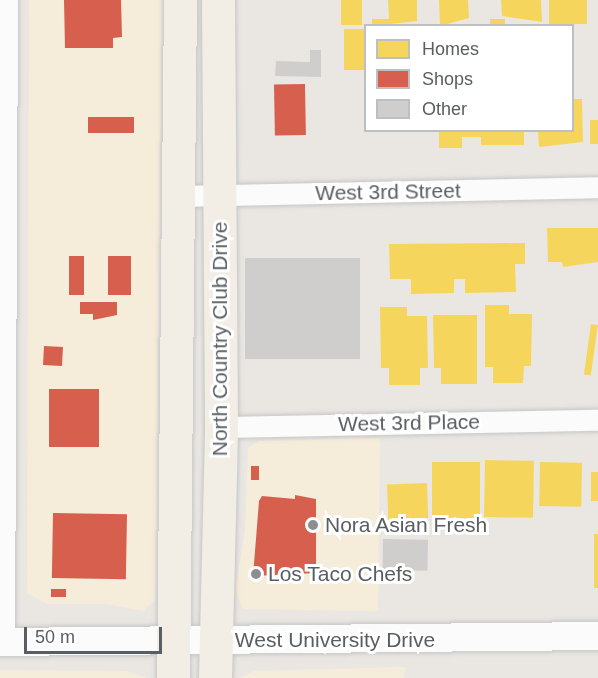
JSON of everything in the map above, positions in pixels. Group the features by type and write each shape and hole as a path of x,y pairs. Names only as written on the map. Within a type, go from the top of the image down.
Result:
{"main road":[{"name":"North Country Club Drive","path":"173,678 180,0"},
{"name":"North Country Club Drive","path":"215,678 221,427 218,0"},
{"name":"West University Drive","path":"2,642 598,636"}],"street":[{"path":"2,642 7,0"},
{"name":"West 3rd Street","path":"177,196 598,187"},
{"name":"West 3rd Place","path":"221,427 598,420"}],"shaded area":[{"path":"29,0 162,0 156,585 155,600 143,611 107,604 47,604 27,593"},
{"path":"380,438 378,611 243,609 235,591 245,530 248,448 259,441"},
{"path":"405,667 404,678 241,678 254,671"},
{"path":"0,670 127,671 147,678 0,678"}],"building: Homes":[{"path":"341,0 362,0 362,25 341,25"},
{"path":"388,0 417,0 417,21 372,24 372,19 389,19"},
{"path":"439,0 468,0 469,18 440,24"},
{"path":"501,0 541,0 542,22 502,16"},
{"path":"549,0 587,0 587,24 549,24"},
{"path":"490,19 505,19 505,24 490,24"},
{"path":"344,29 364,29 364,70 344,70"},
{"path":"574,99 582,99 583,142 539,147 538,132 574,132"},
{"path":"590,120 598,120 598,144 590,144"},
{"path":"439,132 524,132 524,145 481,145 481,137 462,137 462,148 439,148"},
{"path":"547,228 598,228 598,262 563,267 562,262 548,262"},
{"path":"525,243 525,264 515,264 516,292 465,293 465,279 454,279 454,293 411,294 411,279 390,279 389,244"},
{"path":"485,305 509,305 509,314 532,314 531,366 524,366 523,383 493,383 493,367 485,367"},
{"path":"380,307 407,307 407,316 427,316 428,368 420,368 420,385 389,385 389,368 381,368"},
{"path":"433,315 477,315 477,384 441,384 441,368 434,368"},
{"path":"591,324 598,325 591,375 584,375"},
{"path":"485,460 534,461 533,518 484,517"},
{"path":"432,462 480,462 480,518 432,518"},
{"path":"540,462 582,463 581,507 539,506"},
{"path":"591,472 598,472 598,501 591,501"},
{"path":"427,483 428,518 388,519 387,484"},
{"path":"594,534 598,534 598,588 594,588"}],"building: Shops":[{"path":"64,0 121,0 122,37 113,38 113,48 65,48"},
{"path":"305,84 306,135 275,136 274,85"},
{"path":"88,117 134,117 134,133 88,133"},
{"path":"69,256 84,256 84,295 69,295"},
{"path":"108,256 131,256 131,295 108,295"},
{"path":"80,302 117,302 117,315 93,320 93,314 80,314"},
{"path":"44,346 63,347 62,366 43,365"},
{"path":"49,389 99,389 99,447 49,447"},
{"path":"251,466 259,466 259,480 251,480"},
{"path":"295,495 316,499 316,573 253,576 259,501 262,496 295,499"},
{"path":"53,513 127,514 126,579 52,578"},
{"path":"51,589 66,589 66,597 51,597"}],"building: Other":[{"path":"310,50 321,50 321,77 275,76 276,61 310,62"},
{"path":"245,258 360,258 360,359 245,359"},
{"path":"383,539 428,540 427,571 382,570"}],"place":[{"name":"Nora Asian Fresh","path":"313,525"},
{"name":"Los Taco Chefs","path":"256,574"}]}
